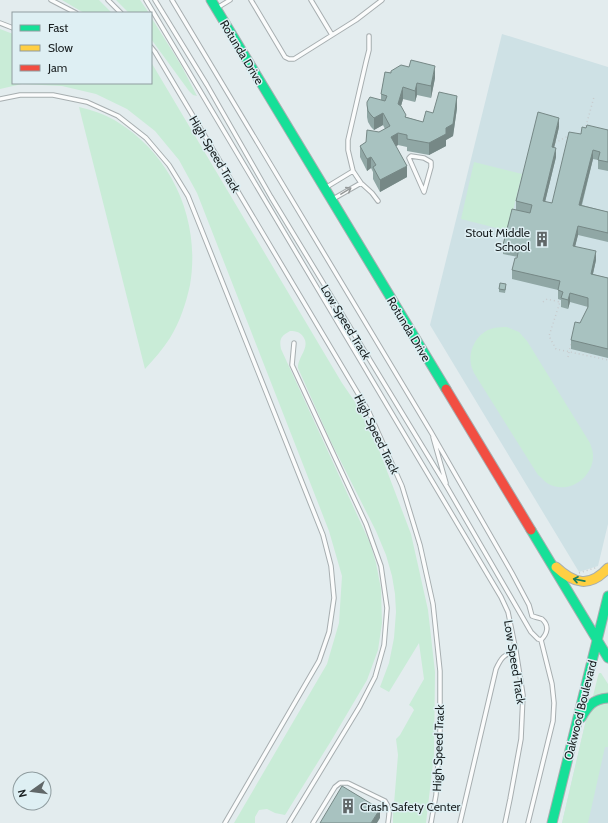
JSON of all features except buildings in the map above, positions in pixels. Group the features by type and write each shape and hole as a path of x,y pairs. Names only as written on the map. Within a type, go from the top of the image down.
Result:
{"main road":[{"name":"Rotunda Drive","path":"211,0 608,658"},
{"path":"550,563 576,581 589,581 604,573 608,568"},
{"name":"Oakwood Boulevard","path":"552,823 608,596"},
{"path":"575,728 590,704 600,698 608,698"}],"lane":[{"path":"51,0 74,12"},
{"path":"108,0 120,12"},
{"name":"Low Speed Track","path":"146,0 501,597 508,612 523,695 522,739 505,823"},
{"name":"Low Speed Track","path":"155,0 207,85 271,197 447,487 531,632 538,639 542,640"},
{"path":"172,0 431,432 512,573 529,605 532,616 542,620 546,625 548,631 542,640 552,684 554,703 553,722 528,823"},
{"path":"216,8 230,0"},
{"path":"251,0 284,57 289,59 294,59 356,20 382,0"},
{"path":"311,0 332,35"},
{"path":"0,23 12,28"},
{"path":"369,36 369,50 348,140 348,150 353,171 360,183 372,193 378,201"},
{"name":"High Speed Track","path":"152,49 369,412 402,486 420,545 433,604 440,671 440,733 436,795 431,823"},
{"path":"0,99 20,95 52,95 87,102 118,116 146,138 170,165 188,196 323,535 331,566 334,598 329,632 319,661 225,823"},
{"path":"411,156 424,158 431,162 424,192 409,158 411,156"},
{"path":"325,188 353,171"},
{"path":"332,200 360,183"},
{"path":"289,823 360,706 375,677 384,645 387,608 381,566 366,524 292,365 294,344"},
{"path":"431,432 447,487"},
{"path":"460,823 496,669 500,661 507,653 516,651"},
{"path":"313,823 335,787 340,783 348,783 384,801 390,812 388,823"}],"path":[{"path":"586,130 594,97"},
{"path":"556,143 568,136 571,136"},
{"path":"544,302 547,299 560,302 550,336 556,348 608,360"},
{"path":"568,357 572,336"},
{"path":"579,573 598,567"}],"shaded area":[{"path":"502,34 608,67 608,524 598,566 579,572 430,325"},
{"path":"608,700 608,823 562,823 587,716 595,705"}],"green space":[{"path":"62,0 99,0 111,12 82,12"},
{"path":"116,0 140,0 148,12 128,12"},
{"path":"152,19 181,65 197,96 193,95 152,40"},
{"path":"0,29 12,34 12,84 22,84 0,89"},
{"path":"152,64 342,383 368,421 411,534 428,610 435,672 434,755 426,823 393,823 392,804 394,804 398,755 396,739 400,735 414,710 409,705 424,679 419,643 389,692 380,687 389,663 394,638 396,612 392,576 386,555 376,531 330,440 298,368 299,360 305,346 304,338 298,332 290,331 281,338 281,349 370,543 381,589 382,623 378,650 367,680 285,815 275,813 267,809 259,810 255,817 255,823 234,823 327,664 339,623 342,576 329,531 197,193 179,160 155,131 127,109 96,94 62,86 22,84 152,84"},
{"path":"79,107 98,112 116,121 136,135 153,152 167,171 178,191 186,214 191,237 192,261 187,299 174,332 145,369"},
{"path":"474,162 522,174 508,231 461,219"},
{"path":"497,327 507,327 519,332 527,341 590,443 593,455 589,471 578,482 571,486 555,486 547,483 538,475 474,373 471,365 471,352 479,336"},
{"path":"599,673 601,673 608,684 608,693 594,697 593,696"},
{"path":"608,700 608,747 605,747 588,823 562,823 585,724 593,709 599,704"}],"traffic: fast":[{"path":"211,0 446,389"},
{"path":"531,530 608,658"},
{"path":"552,823 608,596"},
{"path":"581,718 592,704 598,700 608,698"}],"traffic: slow":[{"path":"556,567 569,577 582,581 595,579 608,568"}],"traffic: jam":[{"path":"446,389 531,530"}],"place":[{"name":"Stout Middle School","path":"542,239"},
{"name":"Crash Safety Center","path":"348,806"}]}
